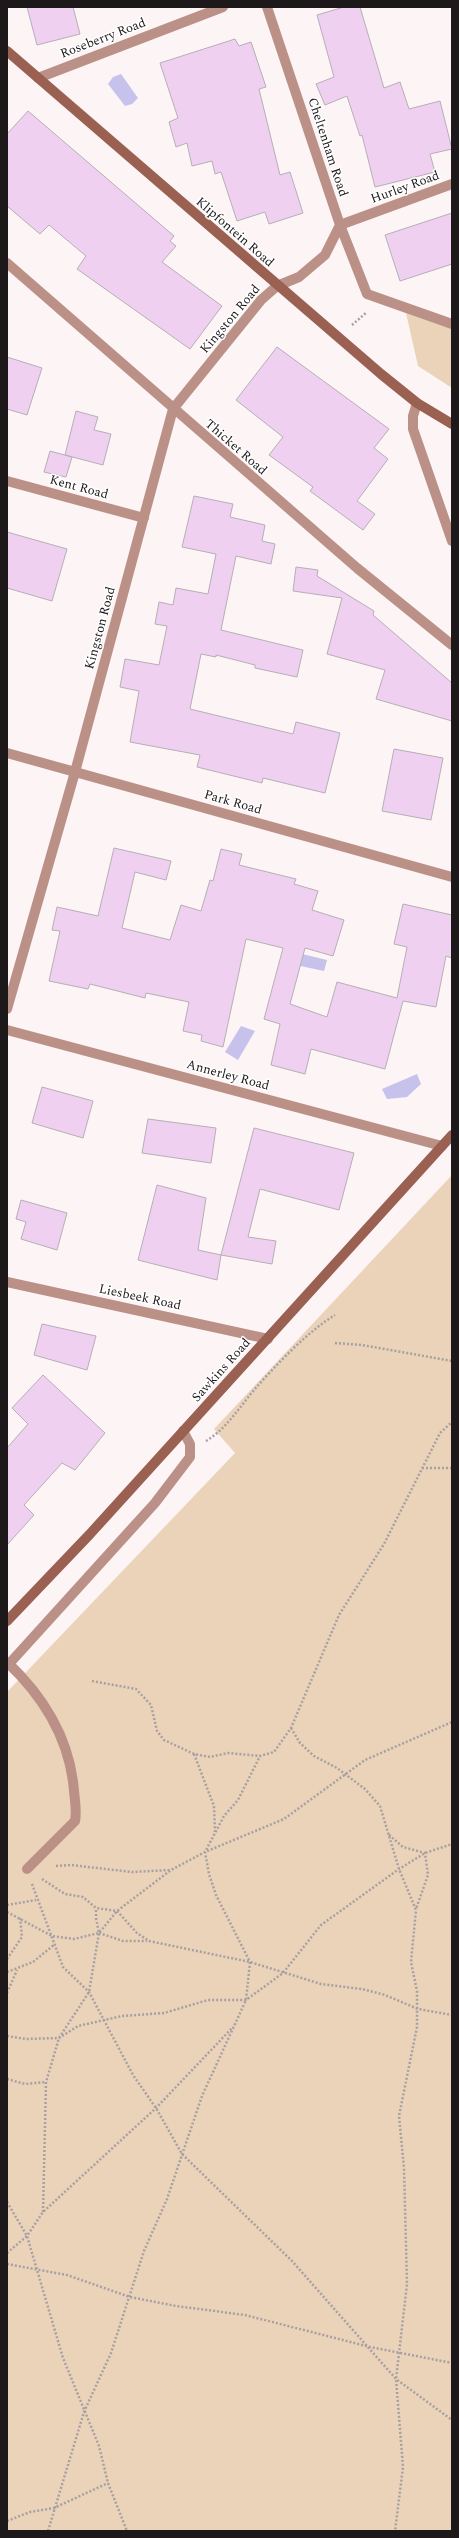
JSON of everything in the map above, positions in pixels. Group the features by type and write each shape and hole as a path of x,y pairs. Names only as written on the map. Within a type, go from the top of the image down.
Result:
{"street":[{"name":"Roseberry Road","path":"38,78 223,7"},
{"name":"Cheltenham Road","path":"267,7 340,225 367,294 452,324"},
{"name":"Klipfontein Road","path":"7,51 277,286 417,403 452,424"},
{"name":"Hurley Road","path":"340,225 452,184"},
{"path":"277,286 300,277 325,255 340,225"},
{"name":"Thicket Road","path":"7,263 173,410 357,568 452,645"},
{"name":"Kingston Road","path":"7,1009 75,772 173,410 261,300 277,286"},
{"path":"417,403 413,416 413,429 452,541"},
{"name":"Kent Road","path":"7,481 144,518"},
{"name":"Park Road","path":"7,753 452,877"},
{"name":"Annerley Road","path":"7,1030 442,1146"},
{"name":"Sawkins Road","path":"7,1621 90,1534 452,1134"},
{"name":"Liesbeek Road","path":"7,1282 268,1339"},
{"path":"27,1869 75,1822 76,1813 73,1777 55,1721 24,1678 8,1663 155,1504 190,1457 190,1444 183,1431"}],"path":[{"path":"352,324 368,312"},
{"path":"217,1434 259,1385 320,1324 335,1315"},
{"path":"335,1343 362,1345 452,1361"},
{"path":"92,1681 136,1689 151,1705 157,1730 164,1740 194,1754 210,1758 228,1753 260,1756 274,1752 291,1728 339,1615 384,1544 440,1433 452,1422"},
{"path":"422,1468 452,1468"},
{"path":"99,1933 117,1911 171,1870 204,1852 284,1819 365,1760 452,1722"},
{"path":"291,1728 300,1743 314,1756 337,1768 365,1789 380,1806 399,1869 416,1910"},
{"path":"194,1754 214,1806 215,1834"},
{"path":"48,2531 84,2412 111,2353 144,2251 167,2199 202,2096 246,2000 250,1962 216,1895 204,1852 224,1816 238,1800 260,1756"},
{"path":"389,1835 403,1847 425,1853"},
{"path":"7,2036 26,2039 59,2038 78,2026 104,2022 122,2016 164,2014 208,2000 246,2000 283,1973 321,1925 399,1869 425,1853 452,1844"},
{"path":"395,2531 403,2467 396,2379 407,2284 404,2168 399,2116 418,2009 411,1962 416,1910 428,1875 425,1853"},
{"path":"71,1865 132,1872 171,1870"},
{"path":"27,1869 65,1894 83,1897 96,1908 117,1911 137,1933 148,1941"},
{"path":"7,1905 36,1900 52,1936 63,1967 89,1992 133,2075 156,2108 182,2154 292,2261 370,2347 396,2379 452,2420"},
{"path":"43,2212 46,2082 59,2038 89,1992 99,1933 96,1908"},
{"path":"7,1912 52,1936 74,1939 99,1933 123,1941 148,1941 250,1962 321,1984 362,1989 385,1995 418,2009 452,2015"},
{"path":"7,1959 22,1937 20,1918"},
{"path":"7,1972 33,1962 55,1944"},
{"path":"7,1993 18,1969"},
{"path":"7,2253 27,2236 43,2212 156,2108 234,2026"},
{"path":"7,2074 11,2078 25,2084 46,2082"},
{"path":"7,2079 11,2078"},
{"path":"7,2202 27,2236 63,2358 99,2446 108,2483 127,2531"},
{"path":"7,2264 67,2275 130,2297 176,2306 245,2315 370,2347 452,2363"},
{"path":"7,2521 30,2512 54,2508 108,2483"}],"shaded area":[{"path":"121,74 138,98 132,104 125,106 108,84 113,77"},
{"path":"406,313 452,329 452,388 418,366"},
{"path":"294,952 327,960 324,971 291,964"},
{"path":"241,1026 255,1031 238,1060 225,1052"},
{"path":"417,1074 421,1084 407,1097 387,1099 382,1089"},
{"path":"452,1175 452,2531 7,2531 7,1692 235,1453 214,1429"}],"building":[{"path":"27,7 73,7 80,34 37,45"},
{"path":"344,7 360,7 384,88 400,82 409,109 440,101 452,149 430,154 435,172 375,187 362,135 360,136 347,96 325,105 316,84 334,77 317,15"},
{"path":"235,39 239,46 251,42 266,87 259,89 280,175 290,172 303,213 269,224 265,212 237,221 221,172 215,174 212,161 192,166 187,143 176,147 169,122 178,118 160,63"},
{"path":"28,111 174,236 170,241 176,246 162,262 222,306 190,349 77,269 86,256 49,225 40,234 7,206 7,134"},
{"path":"452,213 452,264 400,281 385,235"},
{"path":"277,347 389,429 374,448 388,459 357,501 375,514 363,530 310,491 313,487 269,455 283,437 236,400"},
{"path":"7,357 42,368 27,415 7,409"},
{"path":"76,411 98,417 94,430 111,434 103,465 65,455"},
{"path":"50,451 72,457 66,477 44,472"},
{"path":"194,496 233,504 230,517 265,525 262,541 275,544 271,564 236,556 221,630 303,650 297,677 255,668 255,665 216,655 216,657 201,654 190,709 293,734 296,722 340,733 325,793 263,778 262,783 197,767 200,755 130,742 139,691 120,687 125,659 159,665 167,626 155,624 159,602 173,605 176,588 208,594 216,554 182,547"},
{"path":"7,532 67,549 52,601 7,588"},
{"path":"296,567 318,570 317,576 374,611 373,615 452,683 452,721 376,699 385,670 327,654 342,598 293,591"},
{"path":"394,749 443,758 431,820 382,811"},
{"path":"114,848 171,861 166,880 135,872 122,928 170,940 181,905 201,911 210,880 213,881 221,849 242,854 239,865 296,879 294,884 318,891 312,910 344,920 333,956 305,948 290,1004 327,1017 337,982 397,998 407,947 394,944 403,904 452,915 452,958 446,956 436,1007 403,1001 385,1069 311,1049 305,1074 271,1065 280,1024 264,1019 283,948 246,939 223,1047 201,1041 202,1035 183,1031 189,1002 146,993 145,998 90,984 88,989 49,981 60,931 52,930 57,907 98,916"},
{"path":"42,1087 93,1101 83,1138 32,1123"},
{"path":"148,1119 216,1128 211,1163 142,1153"},
{"path":"254,1128 354,1153 339,1210 260,1189 248,1237 276,1241 272,1264 221,1255"},
{"path":"157,1185 206,1198 198,1250 221,1255 217,1280 138,1260"},
{"path":"21,1200 67,1213 57,1250 21,1239 26,1222 16,1219"},
{"path":"42,1324 96,1336 87,1370 34,1355"},
{"path":"43,1375 105,1433 75,1470 62,1463 24,1505 34,1515 7,1545 7,1448 28,1424 12,1408"}]}
